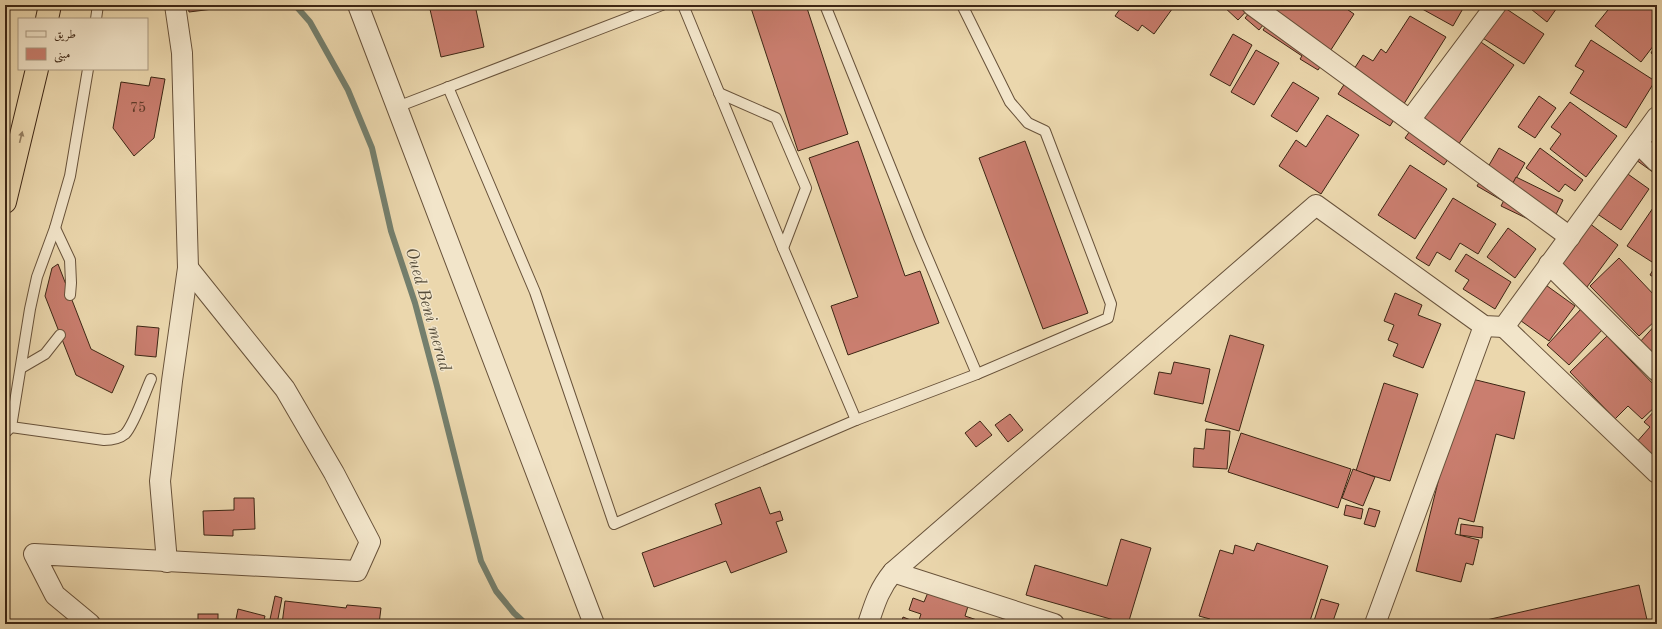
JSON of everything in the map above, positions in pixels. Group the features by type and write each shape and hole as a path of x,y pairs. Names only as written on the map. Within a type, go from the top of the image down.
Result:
{"highway":[{"path":"47,18 50,5"},
{"path":"5,202 38,70"}],"street":[{"path":"167,562 160,481 188,268 182,53 175,5"},
{"path":"358,5 594,624"},
{"path":"1410,120 1496,5"},
{"path":"1265,9 1410,120 1570,236"},
{"path":"1378,621 1494,326 1549,264 1657,117"},
{"path":"1638,143 1657,162"},
{"path":"868,624 877,596 883,584 893,572 1316,205 1494,326 1657,473"},
{"path":"1549,264 1657,371"},
{"path":"90,624 55,594 34,554 357,571 370,542 334,473 285,389 188,268"},
{"path":"893,572 1054,624"}],"lane":[{"path":"96,18 98,5"},
{"path":"397,107 662,5"},
{"path":"683,5 856,420"},
{"path":"825,5 919,238 977,374"},
{"path":"448,87 535,292 614,524 856,420 977,374 1108,318 1112,304 1045,131 1028,123 1010,102 962,5"},
{"path":"88,70 70,176 55,228 34,291 21,368 8,430 104,440 112,440 121,437 130,428 151,379"},
{"path":"719,93 776,118 806,188 783,248"},
{"path":"55,228 70,260 70,295"},
{"path":"21,368 45,354 60,335"}],"building":[{"path":"188,5 213,5 213,9 189,12"},
{"path":"429,5 475,5 484,47 441,57"},
{"path":"750,5 806,5 848,134 798,151"},
{"path":"1123,5 1175,5 1154,34 1142,25 1138,31 1115,16"},
{"path":"1222,5 1252,5 1238,20"},
{"path":"1279,5 1341,5 1354,14 1318,70 1300,59 1302,56 1263,30"},
{"path":"1415,5 1465,5 1453,26"},
{"path":"1526,5 1559,5 1547,22"},
{"path":"1612,5 1657,5 1657,41 1641,62 1595,26"},
{"path":"1502,6 1544,34 1524,64 1481,37"},
{"path":"1254,7 1268,19 1259,30 1245,18"},
{"path":"1410,16 1446,37 1390,126 1338,94 1363,55 1373,61 1381,49 1386,53"},
{"path":"1233,34 1252,45 1230,86 1210,75"},
{"path":"1475,38 1514,65 1444,165 1405,138"},
{"path":"1591,40 1655,81 1626,128 1570,93 1584,71 1575,66"},
{"path":"1657,43 1657,57 1651,53"},
{"path":"1256,50 1279,63 1254,105 1231,92"},
{"path":"151,77 165,79 154,138 134,156 113,128 121,82 149,86"},
{"path":"1293,82 1319,98 1297,132 1271,116"},
{"path":"1539,96 1556,108 1535,138 1518,127"},
{"path":"1570,102 1617,136 1586,177 1550,149 1561,134 1551,127"},
{"path":"1327,115 1359,135 1321,194 1279,166 1296,140 1306,147"},
{"path":"1657,132 1657,175 1636,160"},
{"path":"858,141 905,276 920,271 939,323 848,355 831,306 858,297 809,158"},
{"path":"1025,141 1088,313 1043,329 979,158"},
{"path":"1499,148 1525,163 1503,201 1477,186"},
{"path":"1540,148 1583,180 1575,191 1565,184 1559,192 1526,168"},
{"path":"1410,165 1447,189 1415,239 1378,215"},
{"path":"1625,172 1649,189 1621,230 1596,213"},
{"path":"1516,177 1563,200 1549,229 1501,206"},
{"path":"1453,198 1496,224 1478,254 1460,243 1450,260 1437,252 1429,266 1416,258"},
{"path":"1655,205 1657,206 1657,255 1652,262 1627,246"},
{"path":"1589,223 1618,245 1587,287 1558,265"},
{"path":"1508,228 1536,249 1515,278 1487,257"},
{"path":"1466,254 1511,282 1495,309 1463,289 1469,280 1455,271"},
{"path":"1619,258 1657,298 1657,319 1639,336 1590,286"},
{"path":"1657,263 1657,279 1650,275"},
{"path":"58,264 91,349 124,366 112,393 76,375 45,296 52,268"},
{"path":"1543,283 1575,306 1549,341 1517,318"},
{"path":"1395,293 1422,305 1418,315 1441,324 1423,368 1393,356 1398,344 1388,340 1394,325 1384,321"},
{"path":"1582,308 1604,328 1569,365 1547,345"},
{"path":"1657,323 1657,359 1639,343"},
{"path":"137,326 159,328 156,357 135,355"},
{"path":"1230,335 1264,345 1239,431 1205,421"},
{"path":"1607,336 1657,388 1657,405 1642,419 1628,406 1615,419 1570,372"},
{"path":"1174,362 1210,369 1203,404 1154,394 1159,372 1171,374"},
{"path":"1464,377 1525,392 1514,439 1496,434 1474,522 1459,518 1455,534 1479,540 1473,565 1466,563 1461,582 1416,571"},
{"path":"1384,383 1418,394 1390,481 1356,471"},
{"path":"1657,408 1657,464 1635,444 1650,427 1644,422"},
{"path":"1010,414 1023,430 1008,442 995,425"},
{"path":"980,421 992,435 976,447 965,433"},
{"path":"1206,429 1230,431 1227,469 1193,467 1194,448 1204,449"},
{"path":"1241,433 1351,469 1338,508 1228,472"},
{"path":"1353,469 1375,477 1363,506 1342,498"},
{"path":"760,487 770,514 780,511 783,520 776,522 787,552 731,573 726,561 654,587 642,553 722,524 715,504"},
{"path":"234,498 254,498 255,529 233,530 233,536 204,535 203,511 234,510"},
{"path":"1346,505 1363,509 1361,519 1344,515"},
{"path":"1369,508 1380,511 1375,527 1364,524"},
{"path":"1461,524 1483,527 1482,538 1460,535"},
{"path":"1121,539 1151,548 1128,624 1026,595 1035,565 1107,586"},
{"path":"1257,543 1328,566 1309,624 1209,624 1210,619 1199,616 1220,550 1233,554 1235,545 1254,551"},
{"path":"1639,585 1648,624 1469,624"},
{"path":"929,590 944,595 942,599 969,603 965,616 977,620 976,624 901,624 903,617 918,623 921,614 909,610 913,598 924,602"},
{"path":"275,596 282,598 277,624 269,624"},
{"path":"1321,599 1339,604 1332,624 1313,624"},
{"path":"285,601 346,608 347,605 381,608 379,624 282,624"},
{"path":"238,609 265,616 263,624 235,624"},
{"path":"198,614 218,614 218,624 198,624"},
{"path":"1003,616 1019,622 1019,624 1000,624"}],"waterway":[{"name":"Oued Beni merad","path":"295,5 310,22 348,90 372,148 391,231 415,303 481,561 496,591 514,613 526,624"}]}
